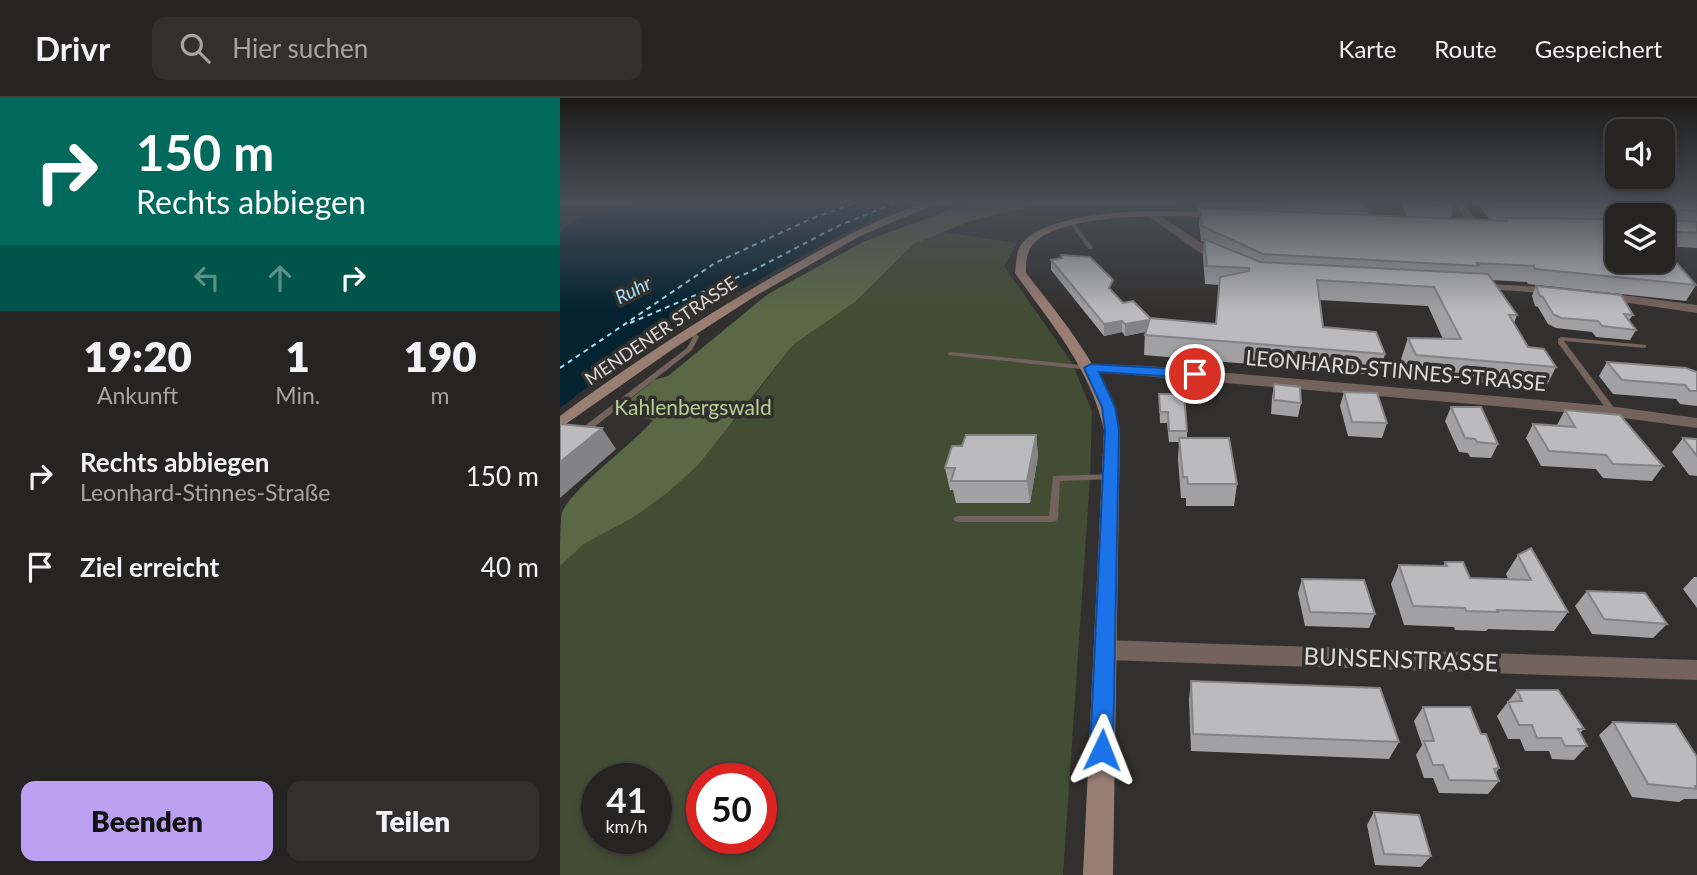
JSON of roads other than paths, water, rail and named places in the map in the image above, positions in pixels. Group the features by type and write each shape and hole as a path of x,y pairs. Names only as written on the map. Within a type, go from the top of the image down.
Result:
{"main road":[{"name":"MENDENER STRASSE","path":"560,424 691,331 818,254 850,238"},
{"path":"1036,238 1021,252 1018,262 1020,273 1091,368 1108,407 1112,430 1098,875"}],"street":[{"path":"1186,238 1231,265"},
{"path":"1460,287 1575,293"},
{"path":"1589,295 1697,309"},
{"name":"LEONHARD-STINNES-STRASSE","path":"1091,368 1148,370 1612,411 1697,423"},
{"name":"BUNSENSTRASSE","path":"1105,650 1697,670"}],"lane":[{"path":"1083,238 1090,248"},
{"path":"573,439 690,349 696,337 691,331"},
{"path":"1612,411 1560,342 1561,339 1644,346"},
{"path":"950,354 1091,368"},
{"path":"958,519 1053,519 1056,478 1112,477"}],"water":[{"name":"Ruhr","path":"560,238 835,238 642,346 560,408"}],"park label":[{"name":"Kahlenbergswald","path":"693,408"}]}
